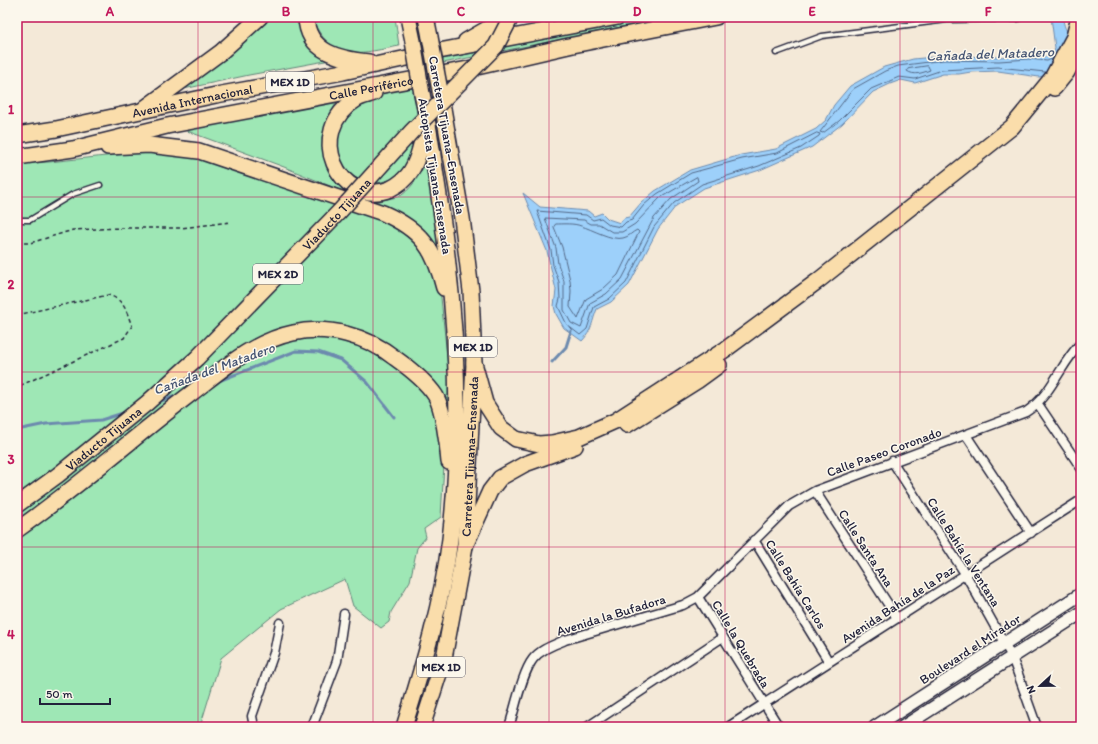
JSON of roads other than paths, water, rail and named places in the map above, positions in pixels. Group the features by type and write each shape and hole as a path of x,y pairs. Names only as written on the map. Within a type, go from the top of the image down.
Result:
{"highway":[{"path":"140,112 221,52 260,17"},
{"path":"306,17 310,33 317,45 328,53 343,59 382,63"},
{"name":"Autopista Tijuana-Ensenada","path":"408,17 427,116 444,224 456,335"},
{"name":"Carretera Tijuana–Ensenada","path":"422,727 444,658 465,546 474,363 471,291 462,218 426,17"},
{"name":"MEX 1D","path":"439,51 477,36 492,26 498,17"},
{"name":"Viaducto Tijuana","path":"17,505 147,403 197,358 338,212 412,131 496,46 511,17"},
{"path":"585,17 603,20"},
{"path":"439,51 618,17"},
{"name":"Calle Periférico","path":"73,148 254,108 408,81 716,17"},
{"path":"474,363 485,403 501,428 516,439 539,444 552,443 579,437 615,421 726,349 881,231 1012,127 1052,78 1078,23"},
{"path":"465,546 490,491 500,478 525,464 593,439 631,423 696,381 822,288 1017,132 1040,107 1067,72 1081,46"},
{"name":"Avenida Internacional","path":"17,135 140,112 439,51"},
{"path":"408,81 358,99 344,110 336,121 329,141 330,153 339,173 357,188 366,191 378,192 396,186 411,172 416,161 427,116"},
{"name":"MEX 1D","path":"17,157 73,148 149,145 199,151 346,199 401,221 415,231 431,251 442,278 456,335"},
{"name":"Viaducto Tijuana","path":"17,530 244,354 270,340 292,333 310,330 332,331 360,338 385,350 411,370 435,396 443,423 448,456 452,519"},
{"name":"Carretera Tijuana–Ensenada","path":"404,727 434,623 443,584 452,519 456,454 456,335"}],"main road":[{"name":"Boulevard el Mirador","path":"875,727 1081,594"},
{"path":"903,727 1081,613"}],"street":[{"name":"Calle Paseo Coronado","path":"698,597 789,506 815,491 892,461 966,436 1026,412 1038,404 1071,353 1081,343"},
{"path":"1038,404 1081,468"},
{"path":"966,436 1031,532"},
{"name":"Calle Bahía la Ventana","path":"892,461 966,575 1012,657 1037,727"},
{"name":"Calle Santa Ana","path":"815,491 897,618"},
{"name":"Avenida Bahía de la Paz","path":"728,727 1081,500"},
{"name":"Calle Bahía Carlos","path":"754,540 829,662"},
{"name":"Calle la Quebrada","path":"698,597 779,727"},
{"name":"Avenida la Bufadora","path":"509,727 528,668 534,658 546,648 565,640 683,605 698,597"},
{"path":"312,727 337,661 344,614"},
{"path":"254,726 252,716 274,653 280,624"},
{"path":"587,727 723,637"}],"lane":[{"path":"776,53 822,36 947,18 1018,19"},
{"path":"17,220 30,220 73,194 100,185"}],"water":[{"path":"1051,17 1062,17 1064,26 1069,33 1081,35 1081,71 1039,77 998,71 943,74 915,83 901,80 873,92 842,124 812,147 760,170 704,188 676,206 658,229 629,285 611,302 597,309 590,330 582,341 564,328 556,314 554,306 556,290 547,251 523,193 540,207 588,211 594,216 602,213 608,219 620,223 624,218 629,217 641,203 655,191 690,170 741,155 776,149 816,129 826,120 834,105 850,86 884,67 913,59 944,56 999,57 1030,55 1048,57 1053,55 1055,48"}],"waterway":[{"name":"Cañada del Matadero","path":"552,362 566,347 571,331"},
{"name":"Cañada del Matadero","path":"216,382 296,351 318,352 341,360 367,382 394,417"},
{"name":"Cañada del Matadero","path":"158,402 179,395"},
{"name":"Cañada del Matadero","path":"17,430 46,424 101,420 126,412"}]}
